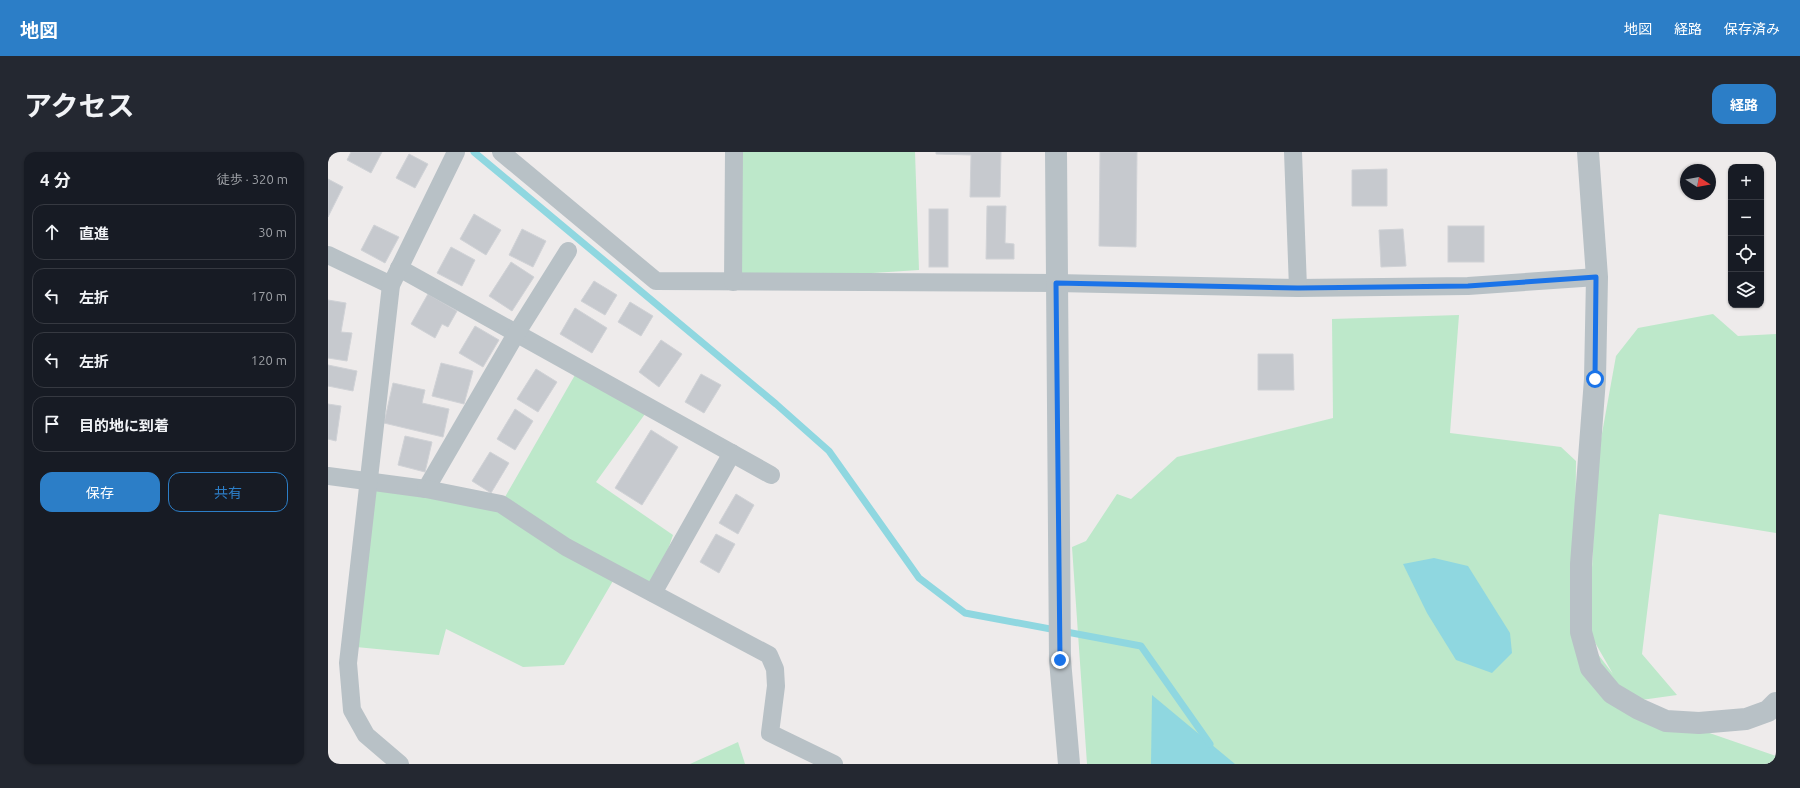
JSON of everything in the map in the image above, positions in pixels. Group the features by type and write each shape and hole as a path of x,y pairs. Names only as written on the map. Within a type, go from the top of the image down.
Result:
{"street":[{"path":"400,764 366,735 352,710 348,663 391,285 456,152"},
{"path":"501,152 656,281 1056,283 1298,288 1468,286 1596,277"},
{"path":"733,282 734,152"},
{"path":"1056,152 1060,660 1069,764"},
{"path":"1293,152 1298,288"},
{"path":"1588,152 1596,277 1595,379 1581,564 1581,632 1591,668 1612,693 1639,709 1666,721 1699,723 1746,719 1768,711 1776,703"},
{"path":"426,489 516,334 568,251"},
{"path":"328,255 391,285"},
{"path":"399,268 771,475"},
{"path":"653,593 732,453"},
{"path":"328,476 368,483 426,489 501,504 566,546 769,655 775,669 776,686 770,733 834,764"}],"green space":[{"path":"743,152 915,152 919,270 733,282"},
{"path":"1713,314 1738,336 1776,334 1776,533 1659,514 1642,654 1677,695 1634,701 1640,709 1776,756 1776,764 1087,764 1072,547 1086,541 1117,494 1131,499 1177,457 1333,418 1332,319 1459,315 1450,433 1561,447 1576,461 1575,554 1581,632 1613,674 1589,632 1597,461 1616,356 1638,328"},
{"path":"579,368 650,407 596,482 673,535 653,593 617,574 564,665 523,667 446,629 439,655 356,647 368,483 501,504"},
{"path":"738,742 745,764 690,764"}],"water":[{"path":"1434,558 1468,566 1510,633 1512,653 1492,673 1456,660 1427,613 1403,564"},
{"path":"1152,695 1235,764 1151,764"}],"building":[{"path":"351,152 382,152 371,173 347,160"},
{"path":"936,152 1001,152 1000,197 970,197 971,155 936,154"},
{"path":"1100,152 1137,152 1136,247 1099,246"},
{"path":"409,154 428,164 415,188 396,178"},
{"path":"1387,169 1387,206 1352,206 1352,170"},
{"path":"328,179 343,187 328,217"},
{"path":"987,206 1006,206 1005,243 1014,244 1014,259 986,259"},
{"path":"929,209 948,209 948,267 929,267"},
{"path":"474,214 501,230 486,255 460,239"},
{"path":"374,225 399,237 385,263 361,250"},
{"path":"1448,226 1484,226 1484,262 1448,262"},
{"path":"522,229 546,241 533,267 509,255"},
{"path":"1403,229 1406,266 1381,267 1379,230"},
{"path":"451,247 475,260 462,286 437,273"},
{"path":"511,262 534,277 512,311 489,296"},
{"path":"594,281 617,295 605,315 581,301"},
{"path":"428,294 457,311 448,327 442,324 435,338 411,324"},
{"path":"328,300 346,303 341,332 352,333 347,361 328,358"},
{"path":"630,302 653,316 641,336 618,322"},
{"path":"575,308 607,328 592,353 560,334"},
{"path":"475,326 499,340 483,367 459,353"},
{"path":"661,340 682,354 659,387 639,372"},
{"path":"1258,354 1293,354 1294,390 1258,390"},
{"path":"441,363 473,371 464,404 432,396"},
{"path":"328,365 357,371 353,391 328,386"},
{"path":"536,369 557,382 538,412 517,399"},
{"path":"701,374 721,385 704,413 685,402"},
{"path":"393,383 425,390 422,403 449,409 443,437 384,423"},
{"path":"328,404 341,406 336,441 328,439"},
{"path":"515,409 533,421 515,450 497,439"},
{"path":"651,430 678,447 642,505 615,488"},
{"path":"405,436 432,442 425,472 398,465"},
{"path":"490,452 509,463 491,493 472,481"},
{"path":"736,494 754,505 738,534 719,523"},
{"path":"716,534 735,544 719,573 700,562"}],"waterway":[{"path":"474,152 776,404 829,451 919,578 965,613 1141,646 1210,744"}],"route":[{"path":"1060,660 1056,283 1298,288 1468,286 1596,277 1595,379"}]}
